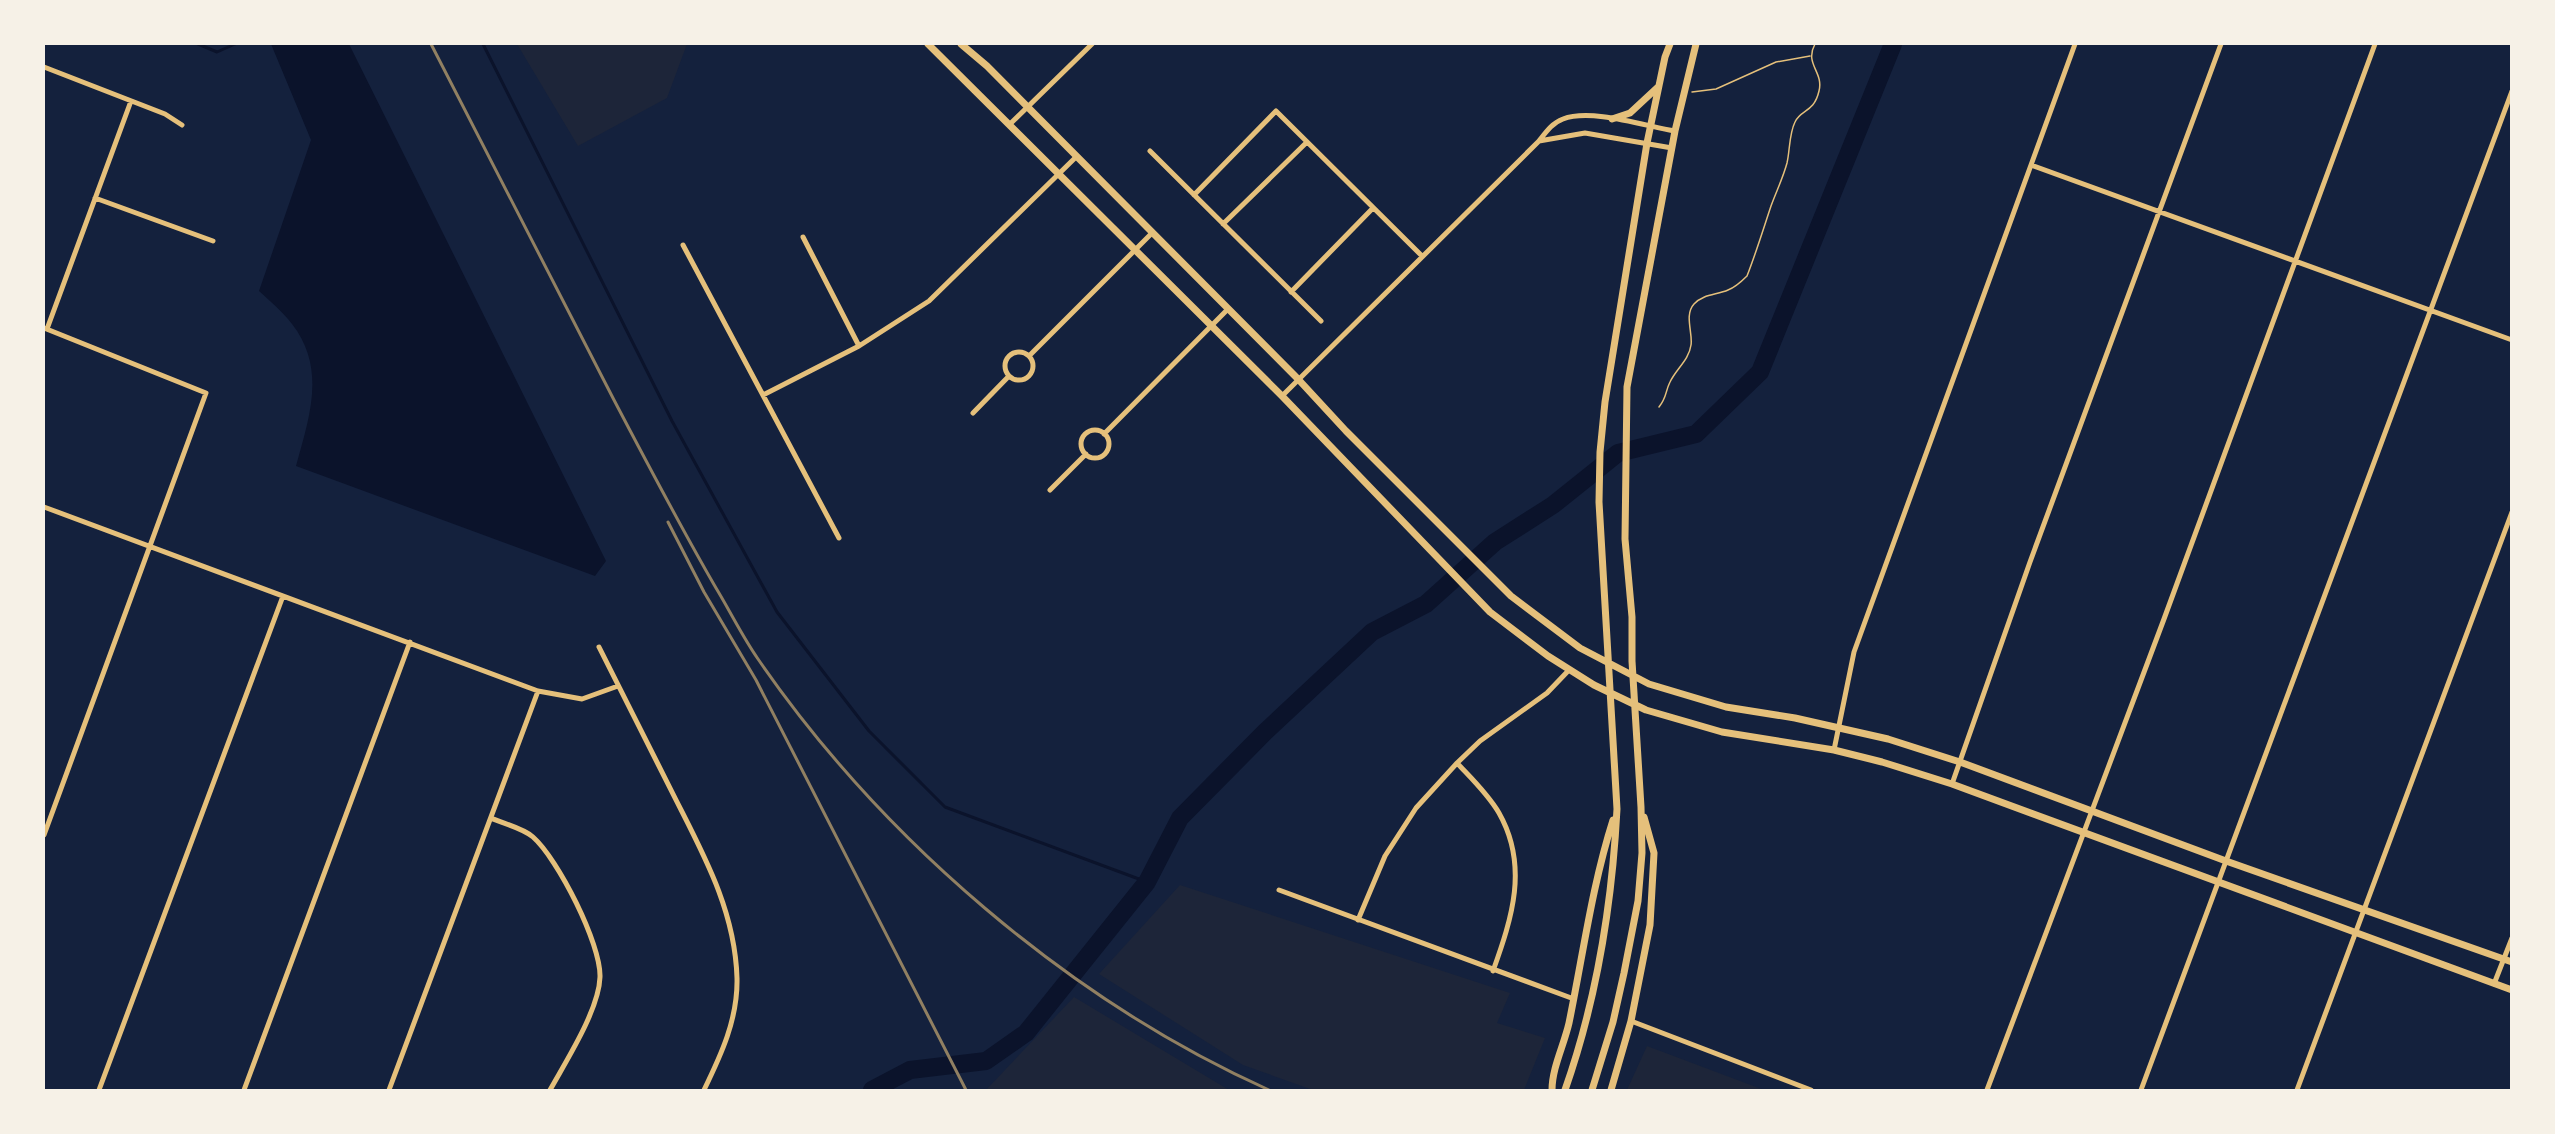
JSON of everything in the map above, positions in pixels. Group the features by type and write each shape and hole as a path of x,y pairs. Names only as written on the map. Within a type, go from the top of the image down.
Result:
{"main road":[{"path":"928,44 1282,396 1490,612 1569,670 1646,710 1722,732 1834,750 1952,784 2511,990"},
{"path":"962,44 987,66 1298,379 1443,530 1511,596 1564,638 1649,684 1726,707 1838,727 1888,739 1960,762 2226,861 2511,962"},
{"path":"1565,1090 1599,969 1606,931 1617,808 1600,552 1600,452 1605,402 1647,143 1670,44"},
{"path":"1592,1090 1613,1022 1624,973 1638,901 1642,853 1632,617 1625,539 1627,387 1675,131 1696,44"},
{"path":"1612,119 1638,107 1659,86"},
{"path":"1611,1090 1631,1021 1650,924 1654,853 1641,807"},
{"path":"1552,1090 1574,999 1600,862 1617,808"}],"street":[{"path":"1010,124 1092,44"},
{"path":"1834,750 1854,652 2075,44"},
{"path":"1952,784 2030,562 2221,44"},
{"path":"1987,1090 2375,44"},
{"path":"44,67 165,114 182,125"},
{"path":"2141,1090 2432,310 2511,91"},
{"path":"44,835 206,393 45,328 131,101"},
{"path":"1194,195 1276,111 1422,256"},
{"path":"1282,396 1539,141 1551,126 1563,118 1595,116 1675,131"},
{"path":"1539,141 1585,133 1672,147"},
{"path":"1223,224 1307,142"},
{"path":"1150,151 1321,321"},
{"path":"763,395 859,346 929,301 1076,157"},
{"path":"2031,165 2511,340"},
{"path":"96,198 213,241"},
{"path":"1291,292 1373,208"},
{"path":"1029,356 1152,233"},
{"path":"803,237 859,346"},
{"path":"683,245 840,538"},
{"path":"1104,434 1228,309"},
{"path":"1022,352 1029,356 1033,364 1029,376 1022,380 1009,376 1005,364 1009,356 1022,352"},
{"path":"973,413 1009,376"},
{"path":"1093,430 1104,434 1109,445 1103,455 1091,457 1086,454 1081,443 1087,432 1093,430"},
{"path":"1050,490 1086,454"},
{"path":"44,507 538,691 582,699 618,686"},
{"path":"2296,1090 2511,512"},
{"path":"99,1090 283,596"},
{"path":"244,1090 410,642"},
{"path":"599,647 714,875 730,921 737,979 735,999 725,1046 704,1090"},
{"path":"1358,920 1381,863 1416,808 1456,763 1480,741 1547,693 1569,670"},
{"path":"389,1090 538,691"},
{"path":"1456,763 1483,790 1499,812 1510,837 1515,869 1514,908 1493,970"},
{"path":"491,818 532,837 556,866 595,942 600,977 597,997 550,1090"},
{"path":"1279,890 1574,999"},
{"path":"2494,984 2511,938"},
{"path":"1631,1021 1811,1090"}],"path":[{"path":"1659,407 1667,397 1669,383 1688,355 1692,344 1690,312 1693,304 1714,293 1725,292 1735,287 1747,276 1787,164 1794,124 1798,117 1813,107 1819,94 1821,85 1811,63 1815,44"},
{"path":"1683,94 1716,89 1776,62 1811,56"}],"shaded area":[{"path":"271,44 349,44 606,561 595,576 296,466 310,412 312,376 309,358 303,341 292,324 259,291 311,140"},
{"path":"517,44 687,44 667,98 578,146"},
{"path":"1180,885 1510,993 1497,1023 1545,1038 1524,1090 1313,1090 1243,1065 1099,974"},
{"path":"1074,997 1229,1090 986,1090"},
{"path":"1647,1046 1764,1090 1627,1090"}],"waterway":[{"path":"198,44 217,52 235,44"},
{"path":"483,44 672,421 777,612 869,731 945,807 1147,882"},
{"path":"872,1090 910,1070 986,1061 1026,1033 1147,882 1180,818 1265,732 1372,632 1426,604 1495,542 1553,505 1618,453 1696,434 1760,372 1893,44"}],"railway":[{"path":"431,44 651,471 752,650 807,726 862,790 921,851 985,908 1052,962 1122,1010 1195,1053 1269,1090"},
{"path":"668,522 704,592 756,680 966,1090"}]}
